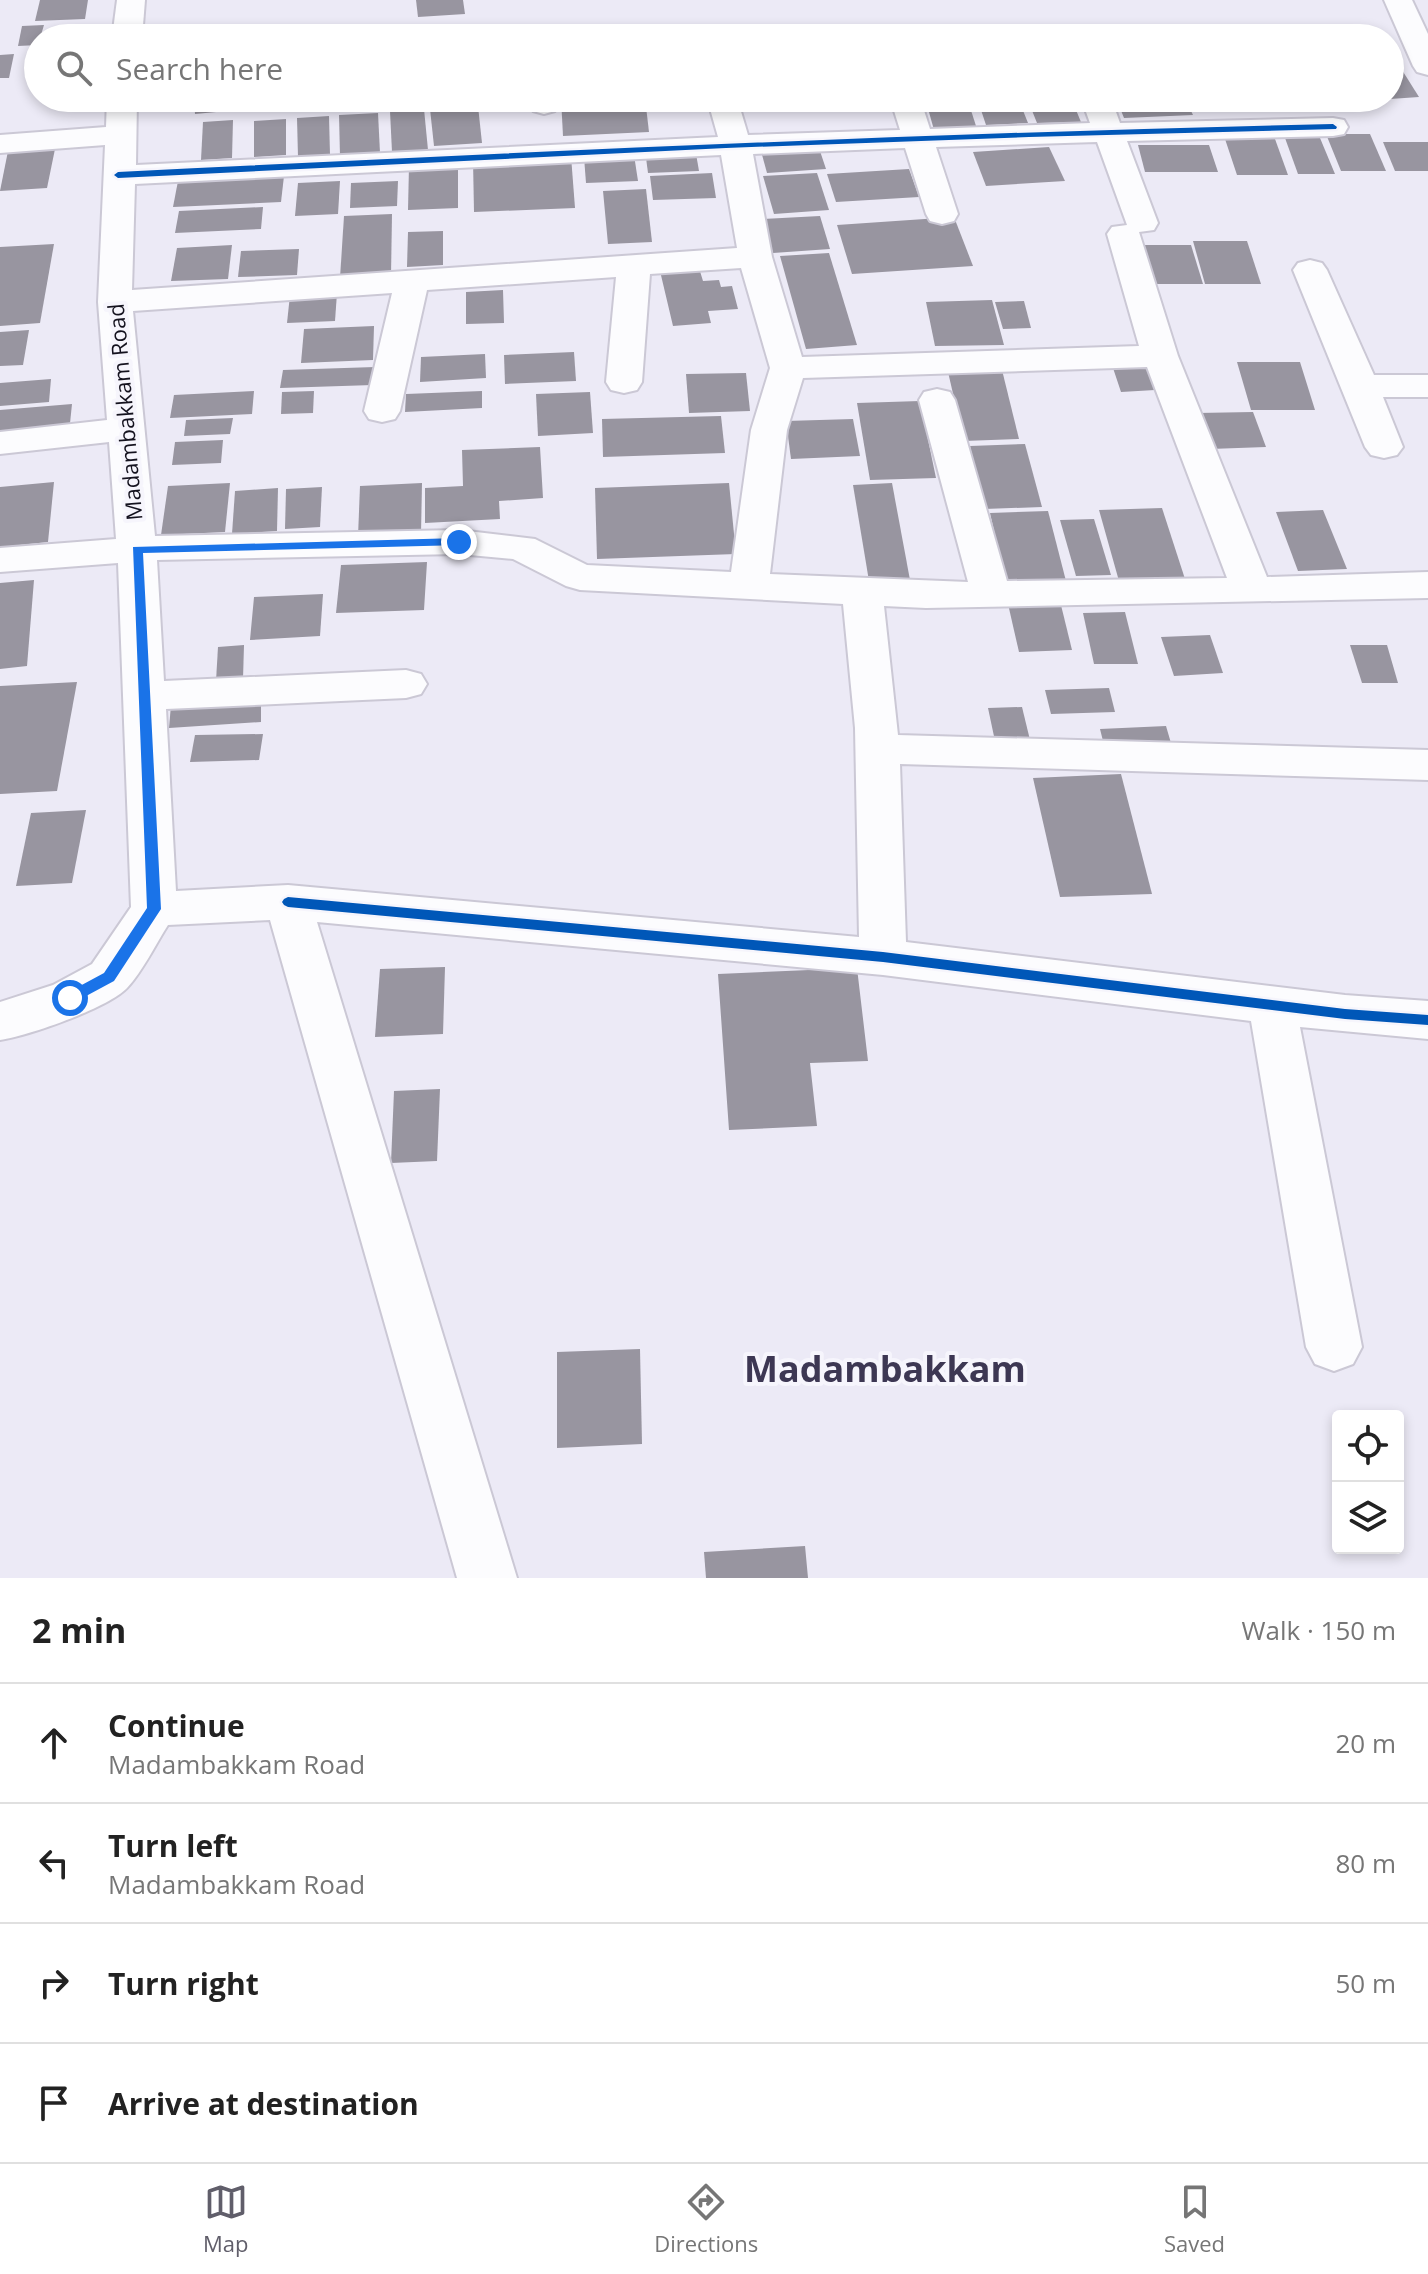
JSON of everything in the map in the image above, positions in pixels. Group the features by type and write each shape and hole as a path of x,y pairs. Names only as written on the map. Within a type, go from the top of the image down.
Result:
{"street":[{"path":"128,24 131,0"},
{"path":"1398,0 1428,66"},
{"path":"726,112 735,143 755,257 788,368 769,430 749,585"},
{"path":"909,112 942,214"},
{"path":"1102,112 1133,229 1160,356 1252,590"},
{"path":"0,144 120,116"},
{"name":"Madambakkam Road","path":"120,116 115,302 137,550 154,909"},
{"path":"118,175 735,143 1333,127"},
{"path":"115,302 755,257"},
{"path":"624,382 634,265"},
{"path":"1310,270 1384,447"},
{"path":"382,411 412,282"},
{"path":"788,368 1160,356"},
{"path":"1361,386 1428,386"},
{"path":"937,400 991,594"},
{"path":"0,443 126,429"},
{"path":"0,560 137,550 459,542 521,548 580,577 862,592 991,594 1428,585"},
{"path":"862,592 877,749 883,957"},
{"path":"144,696 406,684"},
{"path":"877,749 1428,765"},
{"path":"288,902 487,1578"},
{"path":"0,1021 16,1019 70,998 109,977 154,909 288,902 883,957 1428,1020"},
{"path":"1272,1004 1334,1347"}],"building":[{"path":"40,0 88,0 85,19 35,21"},
{"path":"416,0 463,0 465,14 418,17"},
{"path":"22,26 24,46 18,46"},
{"path":"14,54 9,78 0,78 0,55"},
{"path":"1404,73 1419,97 1404,98"},
{"path":"390,112 424,112 428,150 392,152"},
{"path":"430,112 479,112 482,143 434,146"},
{"path":"562,112 647,112 649,132 563,136"},
{"path":"929,112 972,112 977,129 934,130"},
{"path":"982,112 1024,112 1028,123 986,125"},
{"path":"1033,112 1077,112 1081,122 1037,123"},
{"path":"1122,112 1192,112 1193,115 1124,118"},
{"path":"378,113 380,153 340,156 339,115"},
{"path":"329,116 330,155 298,157 297,118"},
{"path":"286,119 286,155 254,157 254,121"},
{"path":"233,120 232,158 201,160 203,122"},
{"path":"1326,134 1370,134 1386,171 1341,171"},
{"path":"1285,138 1320,138 1335,174 1298,174"},
{"path":"1225,139 1275,139 1288,175 1237,175"},
{"path":"1383,142 1428,142 1428,171 1395,171"},
{"path":"1138,145 1209,145 1218,172 1145,172"},
{"path":"1049,147 1065,181 986,186 973,152"},
{"path":"695,148 699,171 648,173 645,150"},
{"path":"819,148 826,169 767,173 761,151"},
{"path":"55,149 47,188 0,191 8,151"},
{"path":"634,155 638,181 586,183 584,157"},
{"path":"571,156 575,208 474,212 473,160"},
{"path":"458,164 458,208 408,210 409,166"},
{"path":"909,169 919,197 836,202 827,174"},
{"path":"712,173 716,198 653,200 650,176"},
{"path":"817,173 829,210 774,214 763,176"},
{"path":"284,176 281,202 173,207 178,181"},
{"path":"340,181 338,214 295,216 298,183"},
{"path":"398,181 397,206 350,208 351,183"},
{"path":"646,189 652,242 608,244 603,191"},
{"path":"263,207 261,229 175,233 179,211"},
{"path":"392,214 391,276 340,278 344,216"},
{"path":"820,216 830,249 773,253 763,219"},
{"path":"954,217 973,266 852,274 837,225"},
{"path":"443,231 443,265 407,267 408,232"},
{"path":"1193,241 1247,241 1261,284 1205,284"},
{"path":"54,244 40,323 0,326 0,247"},
{"path":"232,245 228,279 171,281 177,248"},
{"path":"1137,245 1191,245 1203,284 1146,284"},
{"path":"299,249 297,275 238,277 241,251"},
{"path":"829,253 857,345 806,349 780,256"},
{"path":"699,268 703,281 719,280 721,287 732,286 738,309 708,311 711,323 673,326 660,271"},
{"path":"503,290 504,323 466,324 466,292"},
{"path":"337,293 335,321 287,323 290,295"},
{"path":"992,300 1004,345 935,346 926,302"},
{"path":"1024,301 1031,328 1003,329 995,302"},
{"path":"374,326 373,360 301,363 304,329"},
{"path":"29,330 23,365 0,366 0,332"},
{"path":"574,352 576,381 505,384 504,355"},
{"path":"485,354 486,378 420,382 421,357"},
{"path":"1237,362 1300,362 1315,410 1251,410"},
{"path":"1147,364 1155,390 1121,392 1112,365"},
{"path":"375,367 373,385 280,388 283,370"},
{"path":"1002,370 1019,439 964,441 948,372"},
{"path":"746,373 750,411 689,413 686,374"},
{"path":"51,379 49,402 0,406 0,383"},
{"path":"254,391 252,414 170,418 174,395"},
{"path":"314,391 313,413 281,414 282,392"},
{"path":"482,391 482,408 405,412 406,394"},
{"path":"590,392 593,433 538,436 536,394"},
{"path":"920,401 936,478 870,480 857,403"},
{"path":"72,404 69,433 0,438 0,410"},
{"path":"1253,412 1266,447 1210,449 1197,413"},
{"path":"721,416 725,453 603,457 602,419"},
{"path":"233,418 230,434 184,436 186,420"},
{"path":"853,419 860,456 791,459 786,421"},
{"path":"223,440 221,463 172,465 175,442"},
{"path":"1025,444 1042,507 984,509 970,446"},
{"path":"540,447 543,498 499,501 500,519 425,523 425,488 463,486 462,450"},
{"path":"54,482 48,542 0,547 0,487"},
{"path":"230,483 225,532 161,535 168,486"},
{"path":"422,483 421,534 358,537 360,486"},
{"path":"729,483 736,554 597,559 595,488"},
{"path":"892,483 910,580 869,581 853,485"},
{"path":"322,487 320,527 285,529 286,489"},
{"path":"278,488 277,531 232,534 235,491"},
{"path":"1162,508 1185,579 1119,581 1099,510"},
{"path":"1323,510 1347,569 1298,571 1276,512"},
{"path":"1048,511 1066,581 1006,583 990,513"},
{"path":"1094,519 1111,575 1076,576 1060,520"},
{"path":"427,562 424,610 336,613 341,565"},
{"path":"34,580 27,666 0,669 0,583"},
{"path":"323,594 320,636 250,640 254,597"},
{"path":"1060,601 1072,650 1019,652 1008,604"},
{"path":"1125,612 1138,664 1094,664 1083,613"},
{"path":"1210,635 1223,673 1174,676 1161,637"},
{"path":"244,645 243,679 216,681 218,647"},
{"path":"1350,645 1387,645 1398,683 1362,683"},
{"path":"77,682 57,791 0,794 0,686"},
{"path":"1109,688 1115,712 1051,714 1045,690"},
{"path":"261,698 261,722 169,728 171,705"},
{"path":"1022,707 1030,740 995,741 988,708"},
{"path":"1166,726 1173,750 1106,753 1100,729"},
{"path":"263,734 259,760 190,762 195,735"},
{"path":"1121,774 1152,894 1060,897 1033,778"},
{"path":"86,810 72,883 16,886 31,813"},
{"path":"445,967 443,1034 375,1037 380,969"},
{"path":"857,968 868,1061 810,1063 817,1126 729,1130 718,974"},
{"path":"440,1089 437,1161 391,1163 394,1091"},
{"path":"640,1349 642,1444 557,1448 557,1352"},
{"path":"805,1546 808,1578 706,1578 704,1552"}],"cycle path":[{"path":"118,175 877,140 1333,127"},
{"path":"288,902 883,957 1345,1014 1428,1020"}],"district":[{"name":"Madambakkam","path":"885,1369"}],"route":[{"path":"70,998 109,977 154,909 137,550 459,542"}]}
